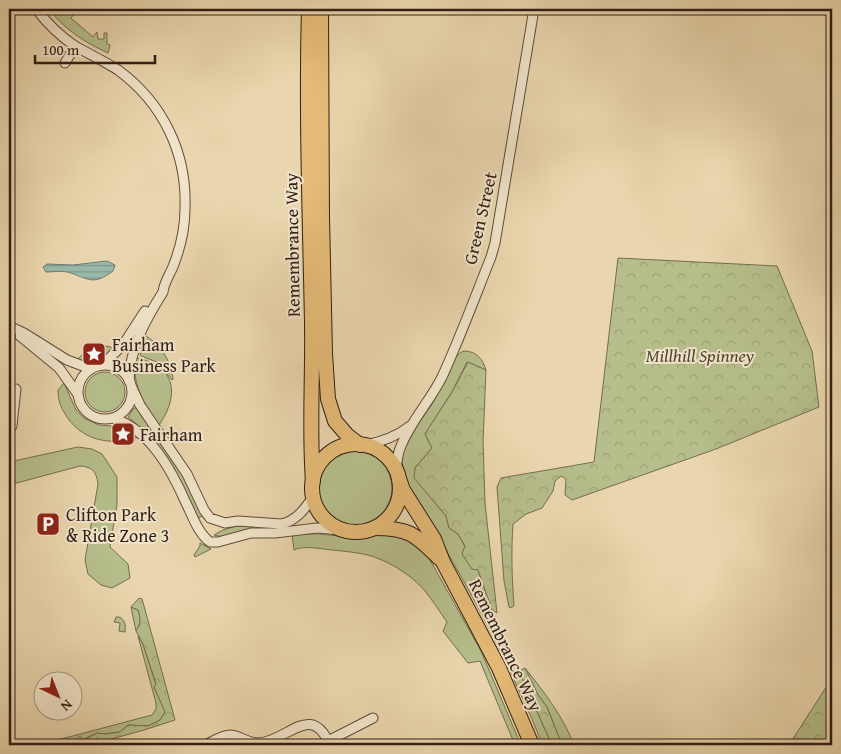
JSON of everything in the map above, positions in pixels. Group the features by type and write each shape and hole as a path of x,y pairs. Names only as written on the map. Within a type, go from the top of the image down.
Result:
{"highway":[{"name":"Remembrance Way","path":"309,9 308,132 313,356 311,454 313,481"},
{"name":"Remembrance Way","path":"321,9 322,216 325,354 328,399 335,420 346,435 362,445"},
{"path":"362,445 372,448 387,457 398,476 400,491 392,513 384,522 374,528 358,532 341,530 331,525 323,517 316,508 313,497 313,481 324,458 335,450 347,446 362,445"},
{"name":"Remembrance Way","path":"398,476 402,490 434,539 443,562 499,668 532,745"},
{"name":"Remembrance Way","path":"374,528 392,528 413,534 443,562"}],"street":[{"path":"11,327 68,378 77,393 80,403 89,415 103,420 123,413 129,404 131,362 136,342 147,318 163,292 163,287 178,254 185,219 185,187 181,162 175,142 155,106 117,70 75,46 56,31 36,9"},
{"name":"Green Street","path":"398,476 397,457 401,446 442,377 495,243 534,9"},
{"path":"65,63 75,46"},
{"path":"102,365 122,345 159,289 163,287"},
{"path":"11,327 24,332 67,360 91,369"},
{"path":"77,393 79,382 86,372 91,369 108,365 121,370 140,405 187,474 207,515 215,520 225,523 238,521 274,525 287,523 303,511 313,497"},
{"path":"12,426 11,406 16,389"},
{"path":"113,418 131,425 157,451 175,479 199,529 208,540 218,542 251,533 275,533 317,528 341,530"},
{"name":"Green Street","path":"362,445 381,442 394,437 416,421"},
{"path":"205,745 231,735 252,743 267,742 303,725 316,726 325,735 329,743 372,718"}],"green space":[{"path":"49,9 64,9 68,15 74,12 71,18 93,37 97,32 98,39 104,39 104,33 107,33 107,44 110,45 108,53 75,34 61,23"},
{"name":"Millhill Spinney","path":"618,258 777,266 812,351 819,407 716,449 572,500 565,495 566,479 561,476 555,481 553,491 542,508 526,514 513,524 514,606 510,608 504,581 497,487 501,478 594,462"},
{"path":"146,336 164,354 172,372 172,380 157,362 141,356"},
{"path":"106,346 114,348 106,355 92,361 77,360 87,352"},
{"path":"464,351 472,352 478,356 486,370 467,362 452,392 425,434 432,448 415,468 415,478 446,516 449,528 458,534 478,570 492,610 552,745 542,745 495,639 408,485 403,468 402,459 405,443 439,392 451,364"},
{"path":"136,358 159,367 166,374 170,383 170,403 159,425 148,409 137,385 135,376"},
{"path":"468,362 486,370 483,441 485,503 497,613 492,610 478,570 472,569 462,554 465,546 458,534 449,528 446,516 414,478 415,468 432,448 425,434 452,392"},
{"path":"109,372 116,375 122,381 125,392 124,400 116,409 109,412 101,412 94,409 86,400 85,388 88,381 97,373"},
{"path":"64,383 76,410 84,418 99,425 123,427 139,437 128,440 106,441 96,439 78,429 70,422 59,402 58,390"},
{"path":"136,408 184,477 205,520 202,516 198,518 178,476 166,457 145,432 128,417"},
{"path":"78,447 92,449 102,454 117,477 117,504 110,547 128,564 130,578 112,588 101,585 88,574 85,560 98,484 93,471 88,467 80,466 9,485 9,462"},
{"path":"355,451 369,454 381,462 389,474 392,488 389,502 381,514 369,522 355,525 341,522 329,514 321,502 318,488 321,474 329,462 341,454"},
{"path":"237,526 253,528 223,537 214,535 223,530"},
{"path":"292,534 320,534 357,538 379,534 401,535 425,551 481,651 521,745 515,745 480,661 468,663 443,631 447,622 419,585 397,568 371,556 313,548 294,550"},
{"path":"200,543 211,549 195,557 194,555"},
{"path":"139,598 142,599 175,720 95,745 62,745 79,742 97,733 120,732 128,725 148,726 160,720 165,712 154,687 156,684 143,644 136,631 140,623 140,616 138,610 131,607"},
{"path":"131,607 138,610 140,616 140,623 136,631"},
{"path":"116,617 124,621 125,632 119,631 120,623 114,622"},
{"path":"138,636 143,644 156,685 154,687 166,712 160,720 148,726 128,725 120,732 97,733 82,740 81,737 78,737 79,742 63,745 25,745 49,740 50,742 152,715 156,709 156,703"},
{"path":"525,668 559,714 574,745 562,745 547,707 538,695"},
{"path":"525,668 538,695 547,707 562,745 552,745 519,671"},
{"path":"832,678 832,745 789,745"}],"shaded area":[{"path":"107,261 115,265 113,271 96,280 71,273 46,272 43,267 47,264 73,265"}],"place":[{"name":"Fairham Business Park","path":"94,354"},
{"name":"Fairham","path":"123,434"},
{"name":"Clifton Park & Ride Zone 3","path":"48,524"}]}
